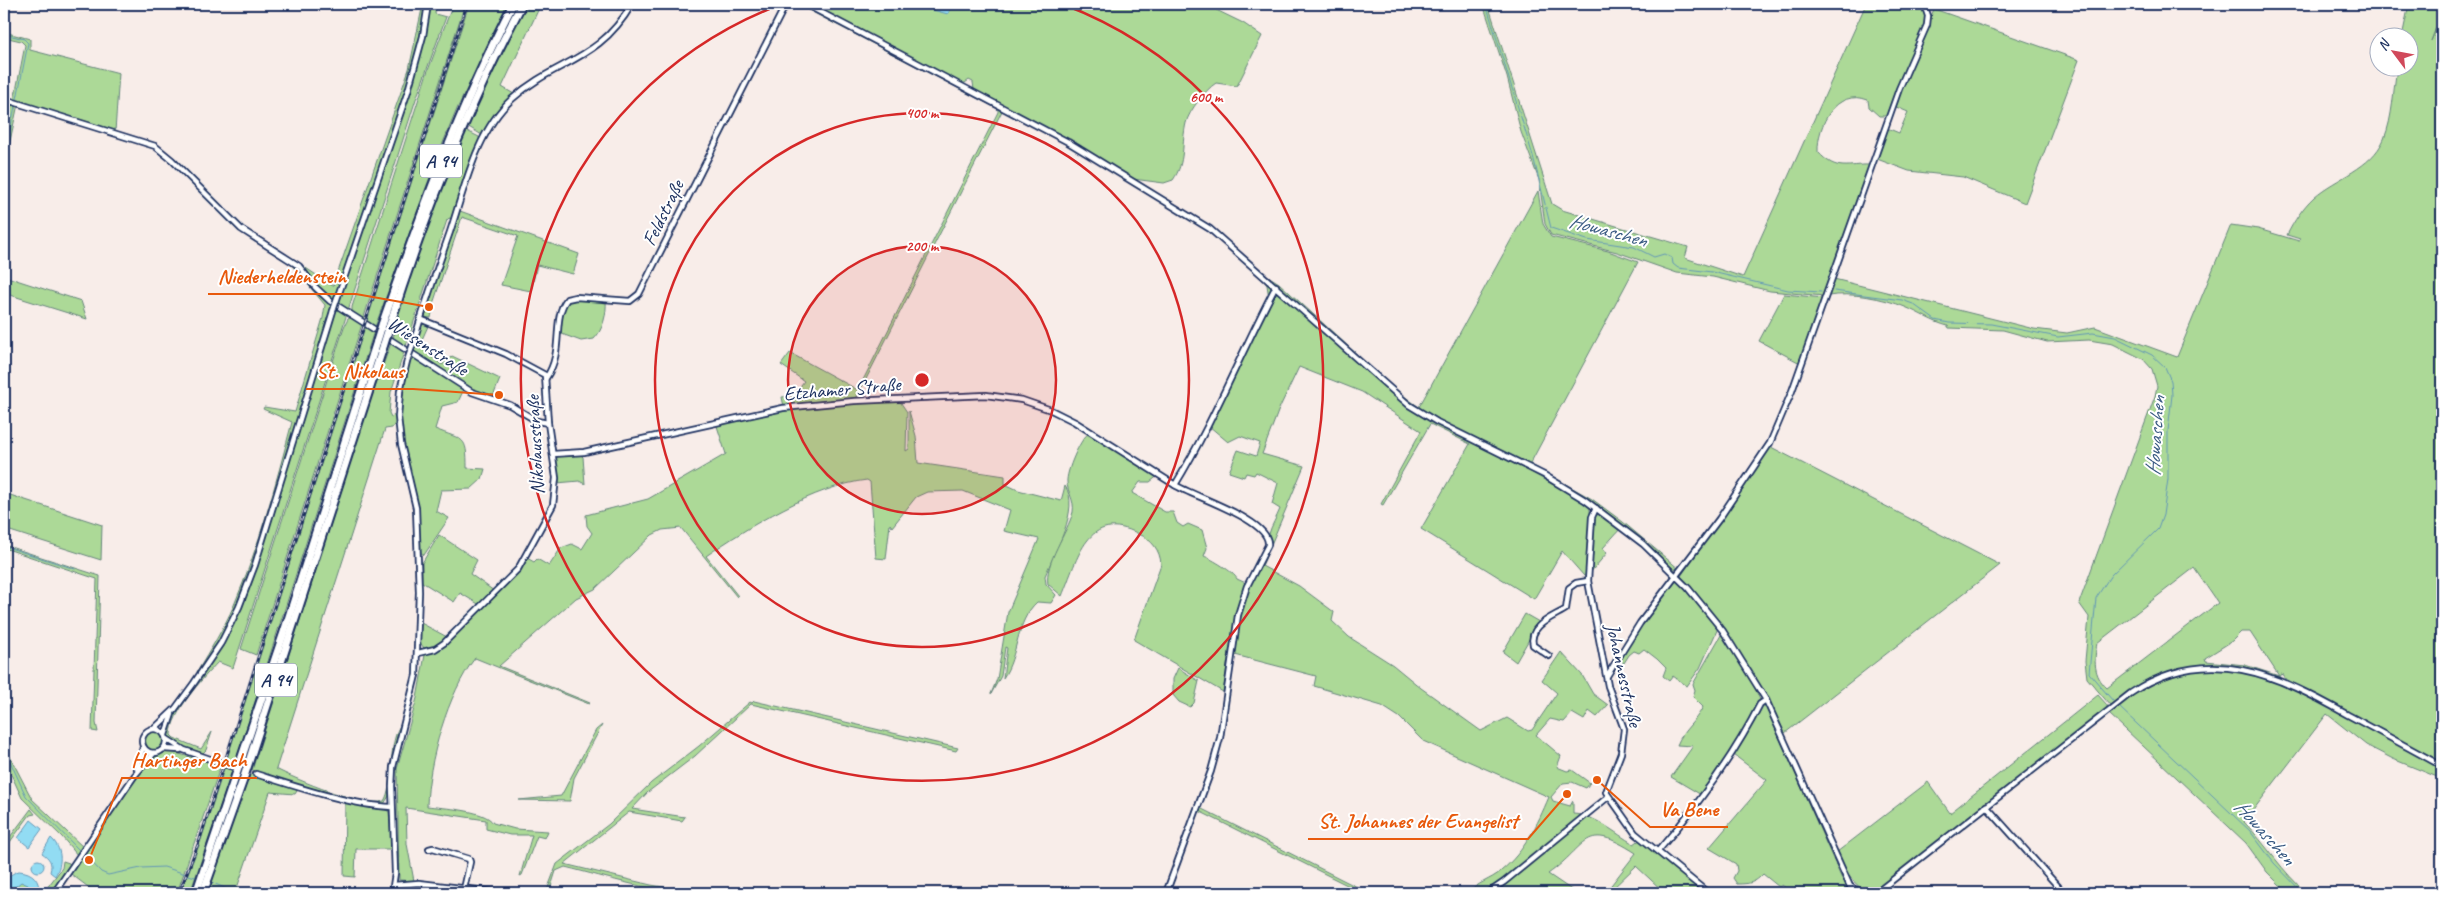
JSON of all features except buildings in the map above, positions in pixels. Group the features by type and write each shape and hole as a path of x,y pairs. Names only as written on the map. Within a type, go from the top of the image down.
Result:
{"highway":[{"name":"A 94","path":"386,327 446,147 476,78 513,4"},
{"name":"A 94","path":"200,891 380,343 455,143 522,4"}],"street":[{"path":"135,775 143,747 142,740 144,734 155,728 175,709 221,642 246,590 338,296 408,91 423,36 428,4"},
{"path":"392,893 394,885 392,807 394,762 413,693 418,652 420,592 418,523 398,416 400,391 408,361 420,319 477,155 494,121 511,100 526,88 581,57 603,41 622,20 632,4"},
{"name":"Feldstraße","path":"546,378 558,350 559,317 567,299 576,297 630,301 639,294 786,4"},
{"path":"806,4 1095,158 1210,229 1396,395 1420,413 1544,475 1596,508 1630,533 1676,575 1723,631 1766,700 1832,849 1854,893"},
{"path":"1608,676 1640,623 1719,519 1774,434 1808,346 1899,88 1927,25 1928,16 1924,4"},
{"name":"Wiesenstraße","path":"4,99 145,142 163,152 234,223 253,238 288,258 330,301 472,392 510,405 537,421 548,423"},
{"path":"1175,485 1234,374 1249,335 1276,286"},
{"name":"Nikolausstraße","path":"418,652 435,649 444,643 518,569 554,502 556,478 548,423 546,378 543,373 518,359 420,319"},
{"name":"Etzhamer Straße","path":"553,454 584,452 783,408 872,400 986,395 1022,400 1051,410 1074,422 1188,493 1240,515 1265,534 1268,539 1268,545 1248,586 1238,615 1220,738 1211,771 1166,893"},
{"name":"Johannesstraße","path":"1596,508 1592,517 1588,581 1611,695 1622,722 1624,738 1618,762 1606,790 1608,797"},
{"path":"1549,656 1532,646 1532,638 1545,619 1566,609 1569,588 1588,581"},
{"path":"1876,893 2140,686 2174,672 2202,667 2241,668 2280,680 2442,766"},
{"path":"1658,851 1703,797 1739,745 1760,704 1766,700"},
{"path":"163,750 175,709"},
{"path":"155,728 184,750 233,767"},
{"path":"143,747 149,752 154,753"},
{"path":"54,893 135,775 154,753 163,750 184,750"},
{"path":"256,774 332,795 392,807"},
{"path":"1488,893 1608,797 1636,833 1708,893"},
{"path":"1986,806 2064,893"},
{"path":"429,849 433,848 469,859 464,888"},
{"path":"394,885 419,884 504,893"},
{"path":"1882,893 1887,886"},
{"path":"1851,887 1862,893"}],"green space":[{"path":"423,4 436,4 435,14 446,17 416,99 233,668 218,662 189,696 172,726 171,735 174,738 201,749 212,732 206,750 202,754 178,745 167,734 172,719 202,677 197,672 234,605 251,561 280,468 292,422 263,409 264,407 295,412 323,318 325,305 285,257 286,255 333,286 409,69"},
{"path":"453,4 465,4 363,320 352,314 352,307 427,73"},
{"path":"469,4 508,4 457,109 438,155 375,327 366,322"},
{"path":"526,4 541,4 502,87 514,94 482,135 467,126"},
{"path":"797,4 801,4 1002,111 857,397 784,407 782,397 793,396 804,381 781,365 790,353 858,390 998,112 998,109"},
{"path":"810,4 1204,4 1243,23 1262,36 1237,86 1216,83 1202,96 1194,107 1186,123 1180,166 1173,180 1164,183 1133,179 1064,138 974,90 973,82 969,80 965,83 959,82"},
{"path":"1483,4 1488,4 1552,204 1562,210 1688,247 1685,258 1743,277 1866,4 1922,4 1926,12 1925,24 1887,116 1879,116 1869,107 1868,100 1847,99 1831,111 1821,131 1818,152 1825,159 1831,163 1843,166 1871,165 1824,296 1770,291 1713,277 1677,273 1617,252 1551,235 1545,224 1539,180 1521,132 1507,77"},
{"path":"2409,4 2437,6 2442,4 2442,11 2431,41 2442,15 2442,762 2284,678 2284,675 2281,674 2278,678 2233,665 2211,664 2170,672 2130,692 2110,705 2087,678 2085,661 2089,617 2079,603 2155,396 2157,386 2152,369 2143,359 2113,344 2089,340 2047,342 2003,330 1949,328 1910,309 1887,301 1857,295 1828,296 1834,279 2034,329 2067,333 2095,327 2177,357 2231,225 2258,229 2299,241 2300,239 2287,235 2296,219 2314,197 2371,158 2384,139 2396,78 2418,78 2418,28 2404,28","holes":["2194,568 2218,603 2107,688 2102,683 2096,667 2097,643","2241,632 2250,632 2279,676 2245,665 2206,661 2205,658 2232,641"]},
{"path":"1934,9 2079,60 2025,203 1963,177 1909,171 1877,159 1887,128 1899,133 1908,112 1894,106"},
{"path":"4,32 30,39 30,50 119,73 115,132 14,101 25,45 21,41 4,37"},
{"path":"14,103 18,104 4,169 4,148 11,107"},
{"path":"465,130 479,137 480,142 452,220 449,218 447,220 391,392 389,413 391,417 395,415 396,422 392,428 385,429 276,769 343,796 299,785 252,770 370,401 395,332 393,329 409,278"},
{"path":"1538,191 1543,224 1551,237 1608,251 1638,262 1530,464 1592,499 1623,522 1679,569 1674,569 1623,526 1587,500 1529,466 1527,470 1590,507 1586,576 1562,551 1534,599 1421,529 1470,444 1430,424 1383,505 1381,504 1421,431 1362,392 1299,367 1279,409 1262,454 1304,466 1262,566 1299,586 1334,612 1332,621 1349,637 1393,665 1421,688 1481,731 1507,718 1528,731 1532,730 1557,693 1542,680 1561,652 1582,675 1593,694 1608,705 1597,717 1589,711 1584,720 1572,713 1564,722 1550,719 1536,735 1561,756 1557,767 1567,771 1572,770 1590,783 1586,788 1572,782 1563,783 1551,797 1553,801 1570,806 1573,801 1573,814 1597,821 1634,844 1641,839 1706,893 1665,893 1636,866 1608,893 1605,893 1636,853 1619,843 1606,838 1596,837 1580,846 1548,874 1576,893 1469,893 1501,871 1517,855 1535,827 1549,797 1423,741 1399,717 1382,706 1314,686 1316,676 1235,655 1234,641 1240,613 1269,545 1269,534 1280,509 1272,504 1278,483 1256,472 1254,475 1246,473 1244,477 1229,472 1238,450 1256,456 1260,443 1240,436 1228,442 1209,426 1269,298 1267,285 1260,275 1265,274 1279,283 1396,390 1419,407"},
{"path":"460,211 579,254 573,274 537,265 531,291 501,285 518,236 462,217 434,301 431,318 424,317"},
{"path":"4,276 81,301 87,319 4,293"},
{"path":"1784,294 1823,298 1800,363 1759,341"},
{"path":"571,298 606,301 604,321 594,339 581,341 559,333 563,309"},
{"path":"352,317 362,324 256,655 241,649 344,327 348,319"},
{"path":"422,324 429,324 419,346 442,365 452,356 500,379 492,399 464,389 458,402 442,406 435,429 458,438 465,444 467,468 485,469 482,479 471,489 441,490 436,511 449,518 424,555 421,553 417,500 400,427 400,410 408,368"},
{"path":"365,326 374,331 235,764 226,761"},
{"path":"899,400 907,412 906,451 909,449 909,411 916,436 918,463 1005,476 1005,484 1018,490 1061,501 1065,486 1069,495 1068,518 1060,543 1045,576 1046,584 1056,595 1051,603 1037,602 1030,610 1003,678 1007,648 1005,647 1001,676 991,694 997,679 1008,612 1039,539 1004,531 1010,510 963,491 927,492 916,497 892,527 890,524 886,559 876,558 870,482 867,480 826,490 762,520 706,556 737,597 681,528 662,530 652,535 595,589 576,598 499,666 589,704 475,658 456,690 448,709 431,769 427,806 473,812 482,815 493,823 515,829 548,831 545,838 537,836 522,875 520,876 532,835 510,835 486,829 486,820 406,808 407,844 414,881 399,880 397,769 417,698 425,655 436,650 450,639 510,582 527,558 534,562 537,559 549,566 561,548 572,544 582,549 592,533 587,526 586,515 648,499 726,454 716,423 802,407"},
{"path":"1088,434 1093,435 1159,475 1150,482 1140,482 1132,493 1165,512 1173,512 1177,523 1183,527 1188,524 1202,530 1207,548 1204,556 1227,569 1237,579 1248,584 1231,639 1223,692 1134,640 1161,564 1157,550 1144,536 1121,528 1107,527 1096,532 1087,541 1080,553 1062,596 1048,584 1053,557 1073,512 1073,504 1067,486 1067,477 1078,449"},
{"path":"1771,447 2000,565 1785,733 1763,691 1738,651 1697,594 1681,576"},
{"path":"580,454 583,457 585,484 579,481 557,483 555,459 557,456"},
{"path":"4,493 102,525 101,560 4,529"},
{"path":"1600,514 1621,528 1603,548 1607,553 1589,574 1594,516"},
{"path":"439,535 477,560 470,574 494,591 480,605 460,593 454,602 422,582 422,563"},
{"path":"4,545 100,576 96,723 98,732 92,731 97,579 4,548"},
{"path":"1676,581 1679,581 1718,628 1700,668 1687,686 1673,676 1669,681 1663,676 1666,668 1644,649 1639,653 1634,651 1624,663 1619,660 1636,631"},
{"path":"1525,614 1539,622 1516,662 1503,652"},
{"path":"421,623 447,637 434,648 425,650 420,642"},
{"path":"1721,635 1724,636 1753,683 1760,700 1740,741 1703,796 1671,777 1693,746 1677,745 1703,707 1693,697 1695,690 1693,684"},
{"path":"1178,668 1199,681 1194,703 1190,707 1179,702 1173,695 1173,679"},
{"path":"2210,669 2251,674 2289,687 2308,696 2442,769 2442,779 2393,759 2366,745 2327,714 2244,822 2307,893 2288,893 2267,872 2246,843 2108,713 2132,696 2156,683 2182,674"},
{"path":"2098,695 2107,705 2107,708 1876,890 1862,889 1852,879 1837,852 1928,782 1950,813"},
{"path":"754,701 958,748 956,751 751,704 695,756 648,792 632,809 685,817 682,821 629,812 564,864 651,885 700,893 649,888 565,867 556,871 549,893 546,893 557,864 609,824 651,783 699,746 750,702"},
{"path":"1765,705 1841,877 1851,893 1804,893 1800,890 1798,893 1792,893 1782,885 1779,887 1763,874 1752,882 1737,884 1733,878 1737,871 1736,864 1709,848 1767,780 1734,755 1760,707"},
{"path":"402,723 391,765 394,740"},
{"path":"602,725 574,778 570,801 519,800 561,796 596,730"},
{"path":"150,732 158,732 163,737 161,748 150,750 145,745 145,737"},
{"path":"4,745 32,799 84,848 78,856 62,837 22,798 4,759"},
{"path":"168,751 221,765 177,893 96,893 71,874 145,764 154,757"},
{"path":"225,766 233,769 190,893 180,893 199,845"},
{"path":"250,774 295,788 297,791 295,794 270,792 236,891 241,893 207,893"},
{"path":"390,779 389,796 384,804 355,799 374,802 384,801"},
{"path":"345,801 385,809 389,812 392,849 356,849 355,877 344,876"},
{"path":"1200,808 1359,888 1357,890 1199,811"},
{"path":"31,809 35,814 30,815 4,850 4,845"},
{"path":"63,861 69,863 71,867 52,893 43,893 62,868"},
{"path":"22,881 27,883 29,888 27,893 22,895 17,893 15,888 17,883"},
{"path":"402,886 488,893 396,893"}],"water":[{"path":"926,4 953,4 948,14 925,8"},
{"path":"31,820 42,829 29,847 18,838"},
{"path":"51,838 57,846 60,856 58,871 55,876 50,872 50,861 42,853"},
{"path":"36,860 40,860 44,866 40,872 36,872 32,868 32,864"},
{"path":"19,871 28,873 35,878 39,893 29,893 28,885 21,882 15,887 15,893 4,893 4,885 7,879"}],"waterway":[{"name":"Howaschen","path":"1486,4 1533,156 1551,228 1587,240 1634,247 1654,257 1664,254 1672,258 1673,264 1678,268 1712,272 1788,290 1821,292"},
{"path":"4,34 24,39 28,43 17,99"},
{"path":"4,160 15,106"},
{"name":"Howaschen","path":"1834,291 1902,300 1913,304 1935,320 1949,323 1991,324 2058,337 2093,333 2115,337 2152,355 2165,367 2171,381 2172,395 2168,431 2168,479 2163,515 2158,529 2111,575 2096,598 2089,673 2113,701"},
{"path":"4,546 75,569"},
{"name":"Howaschen","path":"2119,707 2250,831 2274,863 2303,893"},
{"path":"4,748 26,796 80,851"},
{"path":"83,853 101,872 108,875 141,868 164,867 198,878"},
{"path":"211,882 236,893"},
{"path":"405,893 414,891 419,893"}],"tunnel":[{"path":"236,767 256,774"}],"railway":[{"path":"179,893 200,839 467,4"}],"place":[{"name":"Niederheldenstein","path":"429,307"},
{"name":"St. Nikolaus","path":"499,395"},
{"name":"Va Bene","path":"1597,780"},
{"name":"St. Johannes der Evangelist","path":"1567,794"},
{"name":"Hartinger Bach","path":"89,860"}]}
